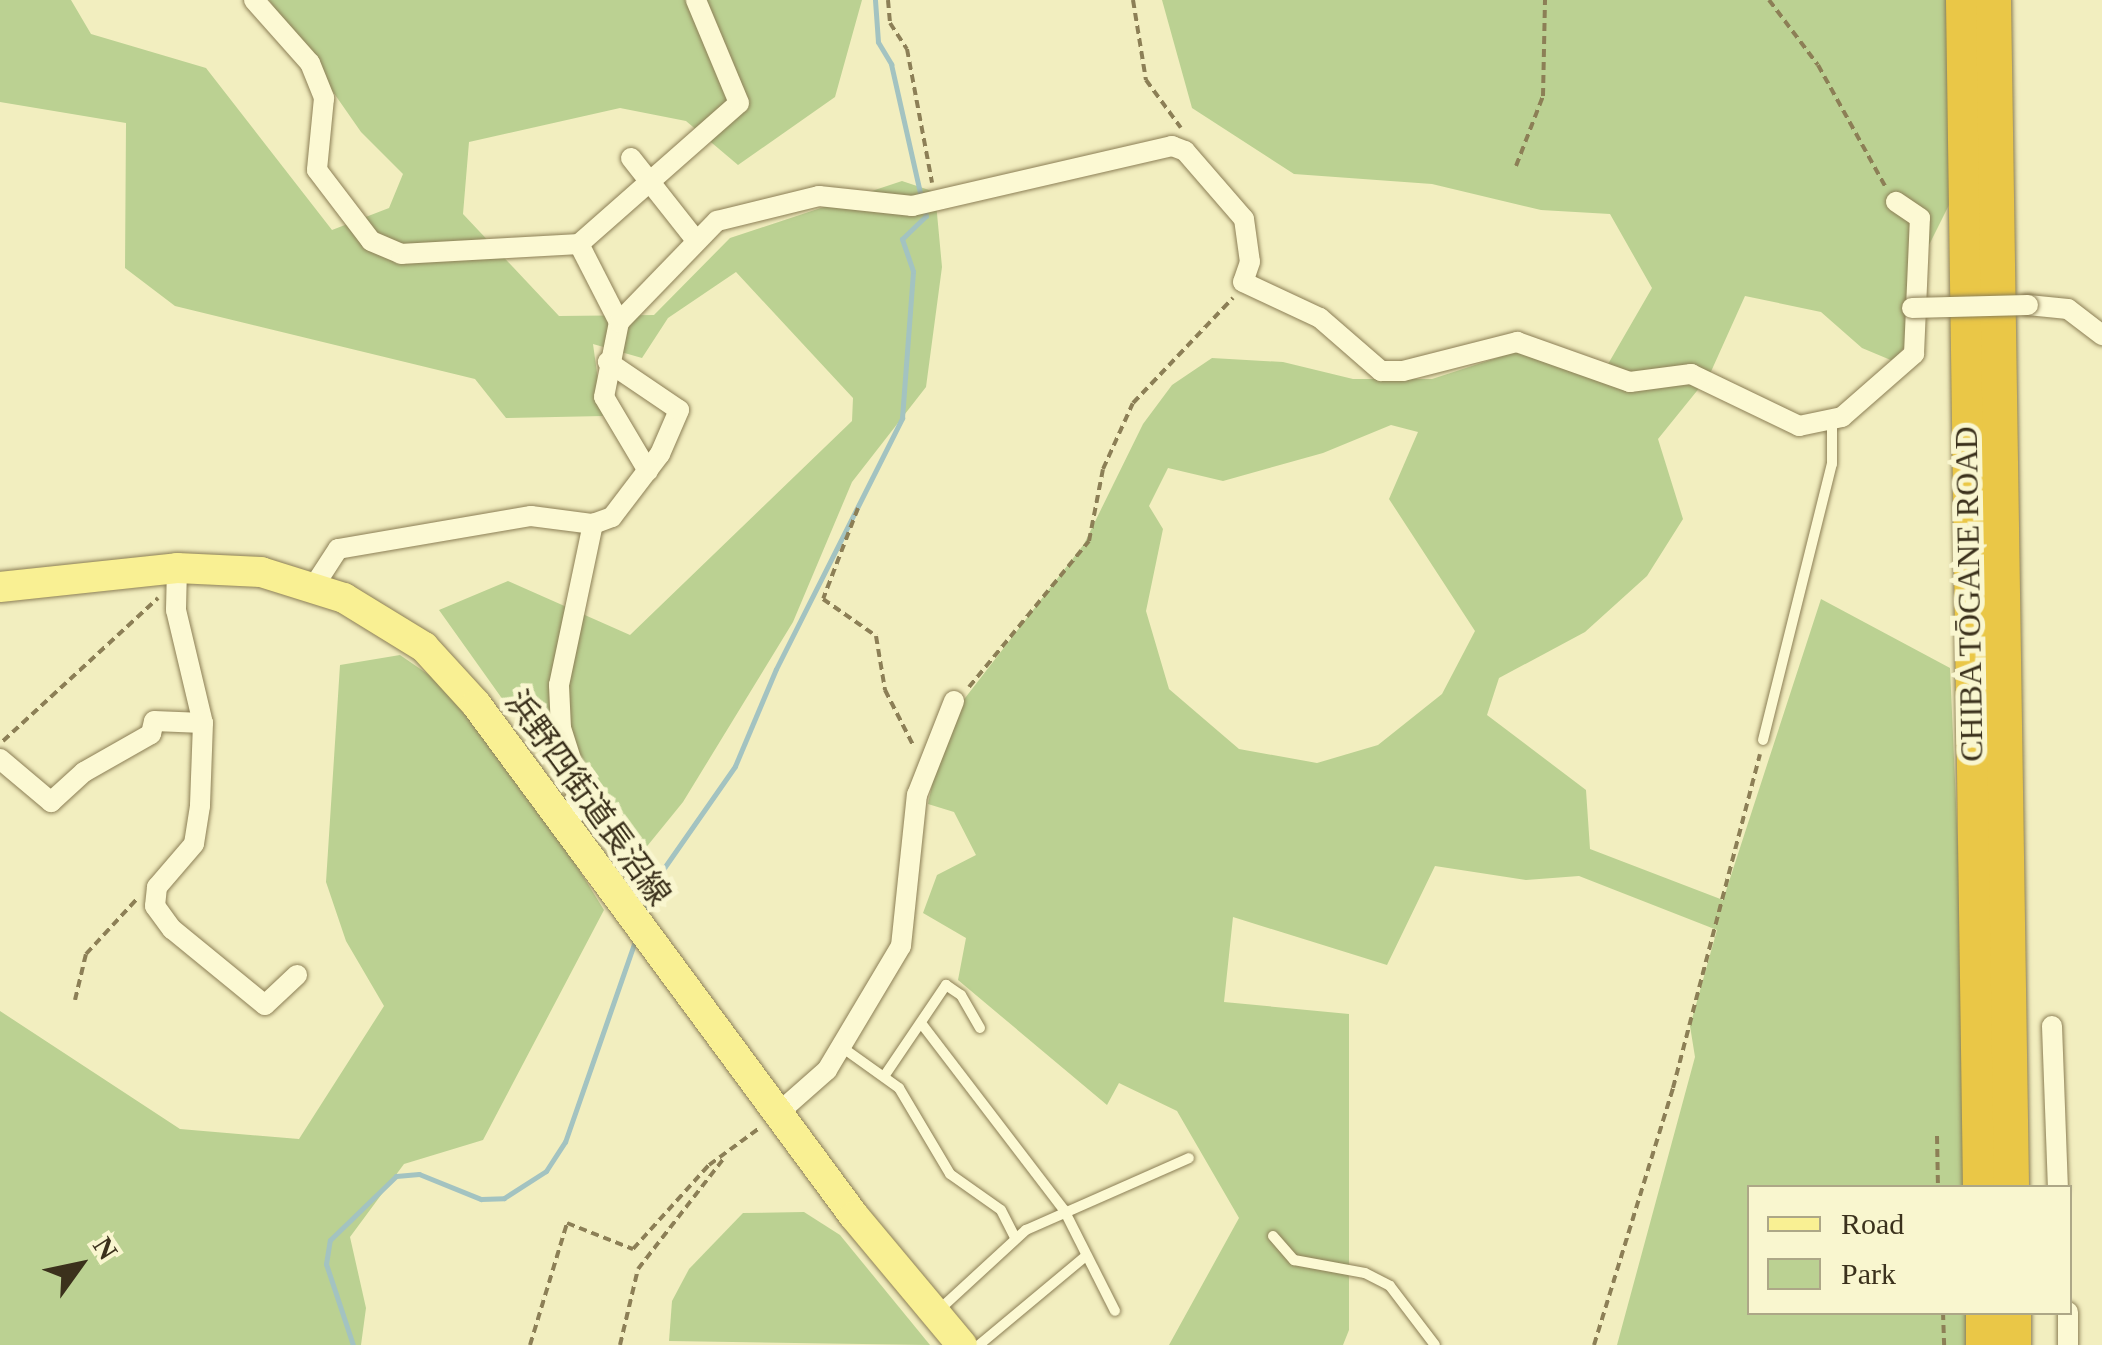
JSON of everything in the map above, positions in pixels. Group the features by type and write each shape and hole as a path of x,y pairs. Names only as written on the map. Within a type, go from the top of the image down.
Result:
{"highway":[{"name":"CHIBA TŌGANE ROAD","path":"1963,0 1980,1185"},
{"name":"CHIBA TŌGANE ROAD","path":"1993,0 2011,1185"},
{"path":"1983,1315 1984,1345"},
{"path":"2012,1315 2013,1345"}],"main road":[{"name":"浜野四街道長沼線","path":"0,587 260,572 314,586 370,611 424,648 476,704 776,1115 962,1345"}],"street":[{"path":"254,0 310,63 324,98 317,170 371,241 401,254 579,244 649,186 739,103 696,0"},
{"path":"648,471 604,396 619,322 695,238 717,221 818,196 887,208 935,201 1172,146 1185,151 1244,219 1250,262 1243,282 1320,318 1382,370 1403,371 1517,342 1541,346 1607,378 1630,382 1691,374 1798,426 1832,422 1914,354 1912,308 1920,218 1896,202"},
{"path":"631,158 649,186 695,238"},
{"path":"579,244 619,322"},
{"path":"1912,308 2028,304 2068,309 2102,335"},
{"path":"314,586 338,549 531,516 593,524 612,517 648,471 678,410 608,362"},
{"path":"566,828 576,811 577,778 561,728 560,685 593,524"},
{"path":"175,576 203,723 194,844 157,887 155,906 172,929 264,1005 297,975"},
{"path":"776,1115 843,1048 901,946 918,795 954,701"},
{"path":"0,759 51,802 84,772 151,734 154,721 203,723"},
{"path":"2052,1026 2058,1185"},
{"path":"2068,1315 2068,1345"}],"lane":[{"path":"1763,740 1832,464 1832,422"},
{"path":"885,1075 946,985 961,995 980,1028"},
{"path":"920,1023 1064,1210 1116,1311"},
{"path":"843,1048 885,1075 950,1174 1001,1210 1015,1238"},
{"path":"935,1313 1015,1238 1064,1210 1189,1158"},
{"path":"1273,1236 1294,1260 1366,1273 1390,1286 1435,1345"},
{"path":"979,1345 1086,1256"}],"path":[{"path":"888,0 890,23 907,49 935,201"},
{"path":"1133,0 1146,80 1186,136 1185,151"},
{"path":"1516,166 1543,96 1545,0"},
{"path":"1769,0 1818,64 1846,125 1896,202"},
{"path":"954,701 1089,540 1103,469 1133,403 1243,282"},
{"path":"858,508 823,599 876,636 885,690 915,740 913,759"},
{"path":"0,743 175,576"},
{"path":"1594,1345 1673,1088 1763,740"},
{"path":"75,1000 86,954 143,892 157,887"},
{"path":"530,1345 567,1223 632,1248 726,1154 776,1115"},
{"path":"1936,1136 1938,1185"},
{"path":"620,1345 638,1270 726,1154"},
{"path":"1943,1315 1944,1345"}],"green space":[{"path":"0,0 71,0 91,34 206,68 332,230 389,208 403,174 361,132 269,0 862,0 835,97 738,165 686,121 620,108 469,142 463,214 559,316 654,315 730,238 902,181 935,192 942,267 926,387 852,482 793,622 683,802 631,866 595,829 439,610 508,581 630,635 852,421 853,398 736,272 668,318 642,358 593,344 603,416 506,418 475,379 175,306 125,268 126,123 0,102"},
{"path":"1162,0 1949,0 1949,205 1929,245 1916,333 1893,361 1862,348 1821,312 1745,296 1709,376 1658,439 1683,519 1647,576 1585,632 1499,678 1487,715 1586,790 1590,849 1723,900 1821,599 1950,668 1973,1185 1747,1185 1747,1315 1972,1315 1972,1345 1617,1345 1695,1057 1690,1026 1717,930 1579,876 1526,880 1435,866 1387,965 1233,917 1224,1002 1349,1014 1349,1330 1343,1345 1169,1345 1239,1218 1177,1111 1119,1083 1107,1105 958,980 966,938 923,913 937,875 976,855 954,812 928,804 945,724 1084,544 1143,424 1172,385 1212,358 1283,362 1353,379 1432,379 1515,352 1569,357 1604,371 1652,288 1610,214 1541,210 1432,184 1294,174 1192,108","holes":["1391,425 1418,432 1389,499 1475,631 1442,694 1378,745 1317,763 1239,749 1169,689 1146,611 1163,529 1149,506 1168,468 1223,481 1323,453"]},
{"path":"400,655 461,697 506,752 604,910 483,1140 404,1164 350,1237 366,1308 361,1345 0,1345 0,1011 180,1129 299,1139 384,1006 346,941 326,882 340,665"},
{"path":"804,1212 840,1235 930,1345 669,1341 672,1301 689,1269 743,1213"}],"waterway":[{"path":"875,0 878,42 891,64 921,197"},
{"path":"644,914 657,878 735,766 776,669 902,418 913,271 902,239 926,216 924,207"},
{"path":"353,1345 326,1264 330,1240 396,1176 419,1174 481,1199 504,1198 546,1171 565,1142 636,938"}]}
